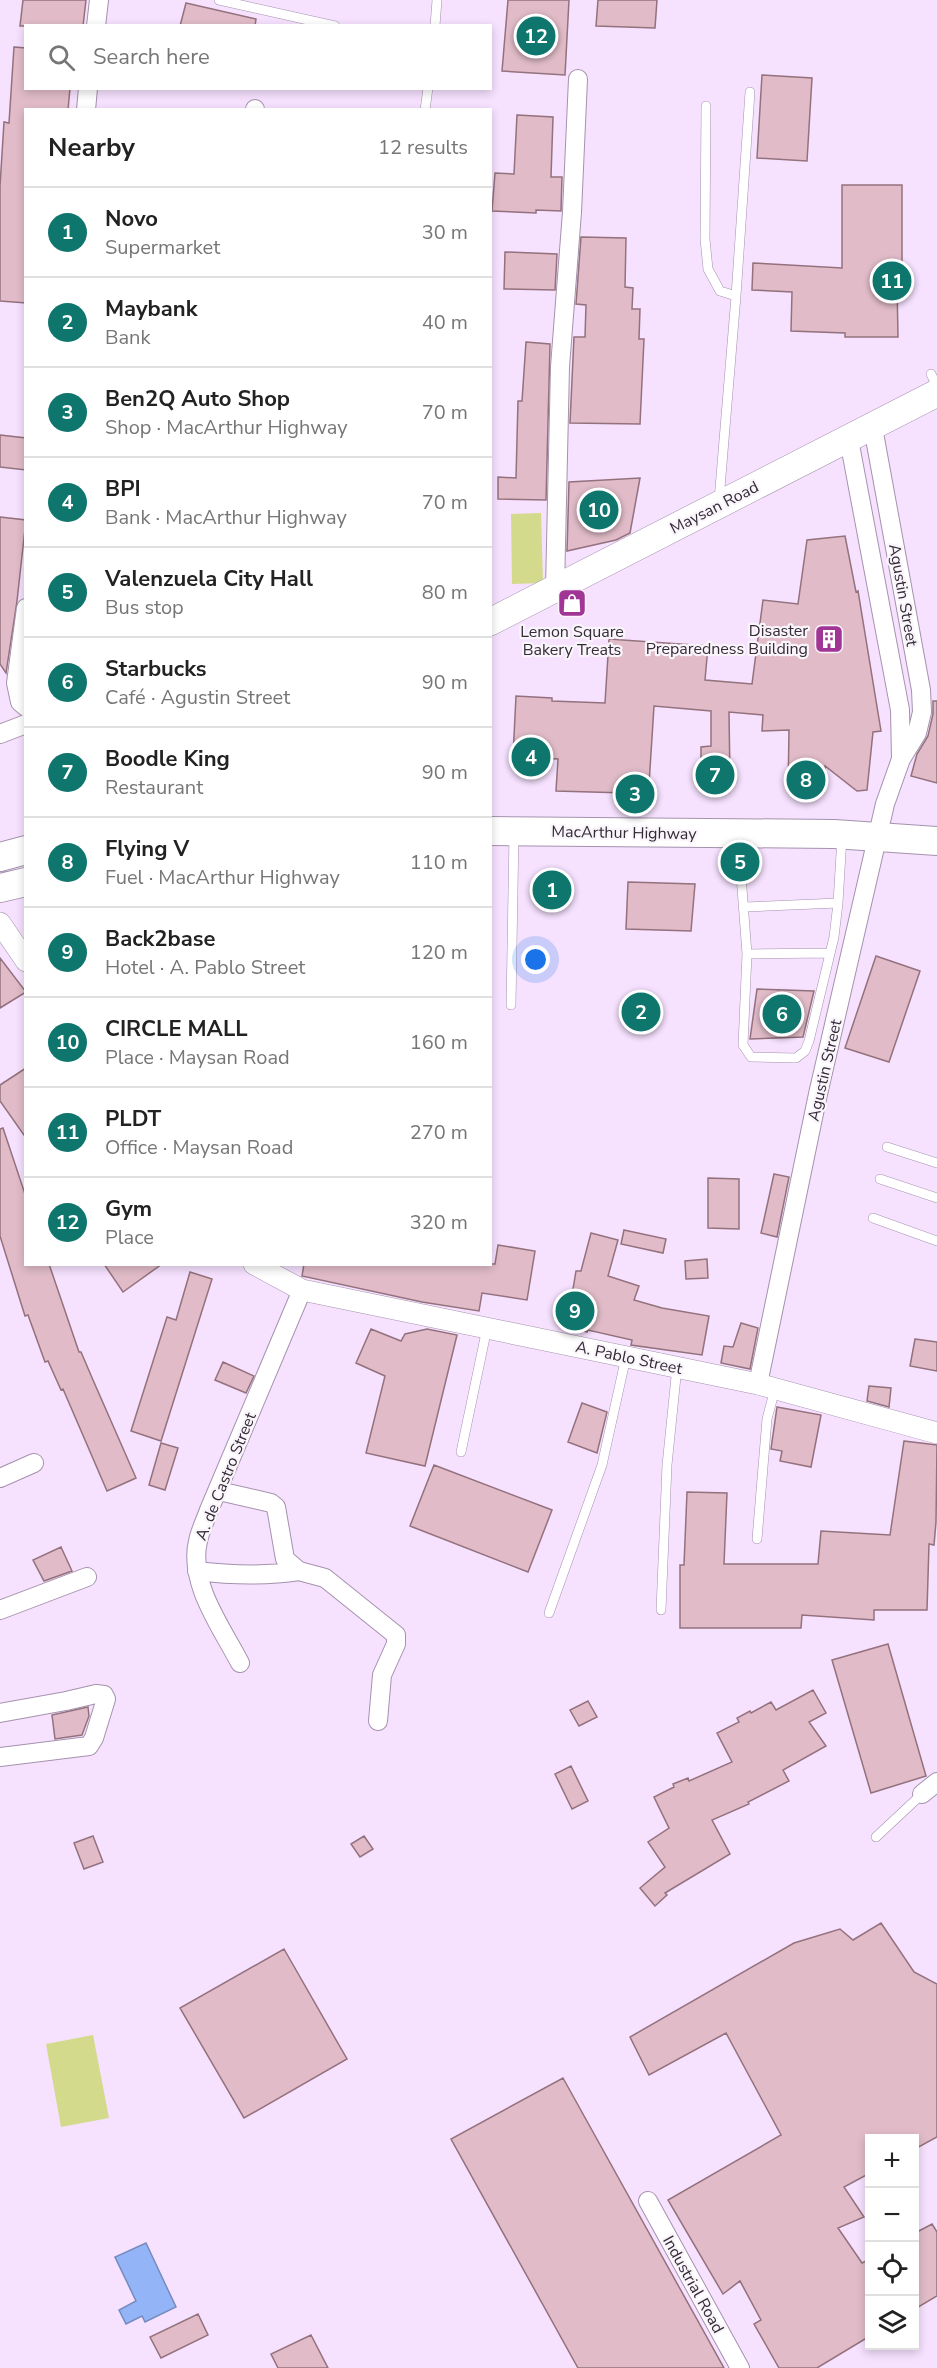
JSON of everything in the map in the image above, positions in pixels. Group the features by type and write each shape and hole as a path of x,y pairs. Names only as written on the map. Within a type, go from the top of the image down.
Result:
{"highway":[{"name":"MacArthur Highway","path":"502,831 842,835 937,841"},
{"path":"0,857 24,851"},
{"path":"0,888 24,882"}],"main road":[{"name":"Maysan Road","path":"492,620 718,505 861,436 934,383"}],"street":[{"path":"96,24 99,0"},
{"path":"555,589 561,367 572,212 578,79"},
{"path":"86,108 88,90"},
{"name":"Agustin Street","path":"861,436 900,711 901,759"},
{"name":"Agustin Street","path":"766,1387 818,1094 877,836 885,804 901,759 917,734 922,712 921,690 861,436"},
{"path":"24,623 16,683 20,702 24,705"},
{"path":"0,734 24,725"},
{"path":"0,923 24,958"},
{"name":"A. Pablo Street","path":"258,1266 302,1290 766,1387 937,1433"},
{"name":"A. de Castro Street","path":"240,1663 206,1599 197,1571 197,1543 302,1290"},
{"path":"0,1478 34,1463"},
{"path":"219,1491 271,1503 276,1507 285,1559 299,1571"},
{"path":"197,1571 218,1574 299,1571 325,1578 397,1638 382,1676 378,1721"},
{"path":"0,1610 87,1577"},
{"path":"0,1713 96,1694 104,1695 106,1699 94,1738 89,1746 0,1757"},
{"path":"922,1794 937,1782"},
{"name":"Industrial Road","path":"648,2201 740,2368"}],"lane":[{"path":"219,0 326,24"},
{"path":"435,24 437,0"},
{"path":"425,108 428,90"},
{"path":"718,505 736,296 750,92"},
{"path":"706,106 705,238 708,269 720,291 736,296"},
{"path":"934,383 937,386"},
{"path":"502,831 511,1005"},
{"path":"738,833 747,954 743,1045 751,1058 796,1058 805,1051 830,953 838,903 842,835"},
{"path":"744,907 838,903"},
{"path":"747,954 830,953"},
{"path":"886,1147 937,1163"},
{"path":"880,1179 937,1198"},
{"path":"873,1218 937,1241"},
{"path":"460,1452 487,1328"},
{"path":"549,1613 602,1465 626,1357"},
{"path":"661,1610 667,1464 677,1367"},
{"path":"757,1539 767,1419 766,1387"},
{"path":"876,1837 922,1794"}],"green space":[{"path":"541,513 543,583 512,584 511,514"},
{"path":"93,2035 109,2118 61,2127 46,2044"}],"water":[{"path":"146,2243 176,2307 145,2322 142,2316 126,2324 119,2310 136,2301 115,2257"}],"building":[{"path":"23,0 86,0 83,24 24,24 20,26"},
{"path":"508,0 569,0 565,75 502,71"},
{"path":"598,0 657,0 655,28 596,26"},
{"path":"186,3 256,19 255,24 181,24"},
{"path":"14,47 24,48 24,90 70,90 68,108 24,108 24,303 0,301 0,186 4,122 9,123"},
{"path":"762,75 812,78 807,161 757,158"},
{"path":"517,115 553,117 551,177 562,177 561,211 536,210 536,213 492,211 495,173 514,174"},
{"path":"842,185 902,185 902,284 897,284 898,337 845,337 845,333 791,331 792,292 752,290 753,263 842,268"},
{"path":"581,237 626,238 625,287 633,288 632,309 640,309 639,339 644,339 640,424 570,423 574,337 585,337 586,305 576,304"},
{"path":"505,252 557,254 555,290 504,289"},
{"path":"526,342 550,344 546,500 498,499 498,477 516,478 518,401 522,401"},
{"path":"0,435 24,438 24,470 0,467"},
{"path":"640,478 630,533 616,540 567,551 569,482"},
{"path":"0,517 24,520 24,538 6,673 0,664"},
{"path":"845,536 856,592 858,591 881,731 873,732 867,790 857,791 825,766 824,792 788,792 789,730 762,731 763,715 729,712 730,780 701,780 701,747 711,746 711,711 654,706 648,800 626,799 626,793 556,791 558,759 513,757 516,696 552,698 552,701 605,703 609,639 708,646 705,680 752,684 763,600 798,604 807,540"},
{"path":"933,701 937,701 937,783 911,776 917,754 928,736 933,714"},
{"path":"628,882 695,884 691,931 626,929"},
{"path":"876,956 920,971 889,1062 845,1048"},
{"path":"0,958 24,989 24,993 0,1008"},
{"path":"757,989 814,991 803,1037 750,1039"},
{"path":"24,1069 24,1135 0,1101 0,1085"},
{"path":"3,1128 24,1191 24,1266 50,1266 79,1352 81,1352 136,1478 107,1491 63,1389 61,1390 48,1361 45,1362 28,1315 25,1316 0,1236 0,1129"},
{"path":"774,1174 789,1177 777,1237 761,1233"},
{"path":"708,1178 739,1179 739,1229 708,1228"},
{"path":"624,1230 666,1239 663,1253 621,1244"},
{"path":"591,1233 618,1240 608,1276 639,1286 634,1300 662,1308 709,1316 702,1355 631,1345 632,1340 588,1330 587,1332 560,1323 570,1294 572,1295 576,1271 581,1271"},
{"path":"498,1245 535,1251 527,1300 482,1293 479,1311 422,1302 302,1276 304,1266 492,1266 495,1264"},
{"path":"707,1259 708,1278 686,1279 685,1261"},
{"path":"105,1266 159,1266 123,1292"},
{"path":"190,1272 212,1279 161,1441 131,1431 167,1317 176,1320"},
{"path":"741,1323 758,1328 750,1369 721,1363 724,1346 733,1347"},
{"path":"371,1329 401,1341 405,1334 427,1329 457,1335 425,1466 366,1453 385,1376 356,1363"},
{"path":"915,1339 937,1342 937,1371 910,1366"},
{"path":"223,1362 254,1376 246,1393 215,1380"},
{"path":"869,1386 891,1388 889,1407 867,1401"},
{"path":"582,1403 607,1412 597,1453 568,1442"},
{"path":"777,1407 821,1415 811,1467 780,1461 782,1451 771,1449"},
{"path":"904,1441 937,1445 936,1522 934,1545 929,1544 927,1610 874,1610 874,1620 802,1615 801,1628 680,1628 680,1565 684,1565 687,1492 727,1493 724,1564 818,1564 821,1531 890,1535"},
{"path":"161,1443 178,1448 165,1490 149,1485"},
{"path":"434,1465 552,1510 528,1572 410,1526"},
{"path":"61,1547 72,1571 44,1581 33,1560"},
{"path":"888,1644 926,1776 871,1793 832,1660"},
{"path":"813,1690 826,1713 809,1722 826,1746 783,1770 789,1781 748,1802 749,1804 712,1820 730,1854 665,1893 667,1895 655,1906 640,1888 665,1867 648,1842 669,1828 654,1797 674,1787 673,1784 688,1778 689,1781 732,1762 717,1733 739,1722 737,1718 771,1702 776,1710"},
{"path":"588,1701 597,1717 579,1726 570,1710"},
{"path":"88,1707 89,1716 82,1735 55,1739 52,1715"},
{"path":"571,1766 588,1801 572,1809 555,1774"},
{"path":"93,1836 103,1862 84,1869 74,1843"},
{"path":"364,1836 373,1849 360,1857 351,1844"},
{"path":"881,1923 914,1972 937,1984 937,2137 919,2147 919,2134 865,2134 865,2176 844,2187 864,2217 838,2228 862,2263 865,2262 865,2339 817,2368 779,2368 754,2324 761,2320 740,2281 723,2294 668,2200 781,2135 726,2033 649,2075 630,2037 794,1943 840,1929 853,1940"},
{"path":"284,1949 347,2059 244,2118 180,2008"},
{"path":"563,2078 724,2368 578,2368 451,2139"},
{"path":"932,2224 937,2232 937,2296 919,2307 919,2242 919,2231"},
{"path":"198,2314 208,2335 161,2358 150,2337"},
{"path":"311,2335 328,2368 278,2368 271,2354"}],"place":[{"name":"Gym","path":"536,36"},
{"name":"PLDT","path":"892,281"},
{"name":"CIRCLE MALL","path":"599,510"},
{"name":"Lemon Square Bakery Treats","path":"572,603"},
{"name":"Disaster Preparedness Building","path":"829,639"},
{"name":"BPI","path":"531,757"},
{"name":"Boodle King","path":"715,775"},
{"name":"Flying V","path":"806,780"},
{"name":"Ben2Q Auto Shop","path":"635,794"},
{"name":"Valenzuela City Hall","path":"740,862"},
{"name":"Novo","path":"552,890"},
{"name":"Maybank","path":"641,1012"},
{"name":"Starbucks","path":"782,1014"},
{"name":"Back2base","path":"575,1311"}]}
